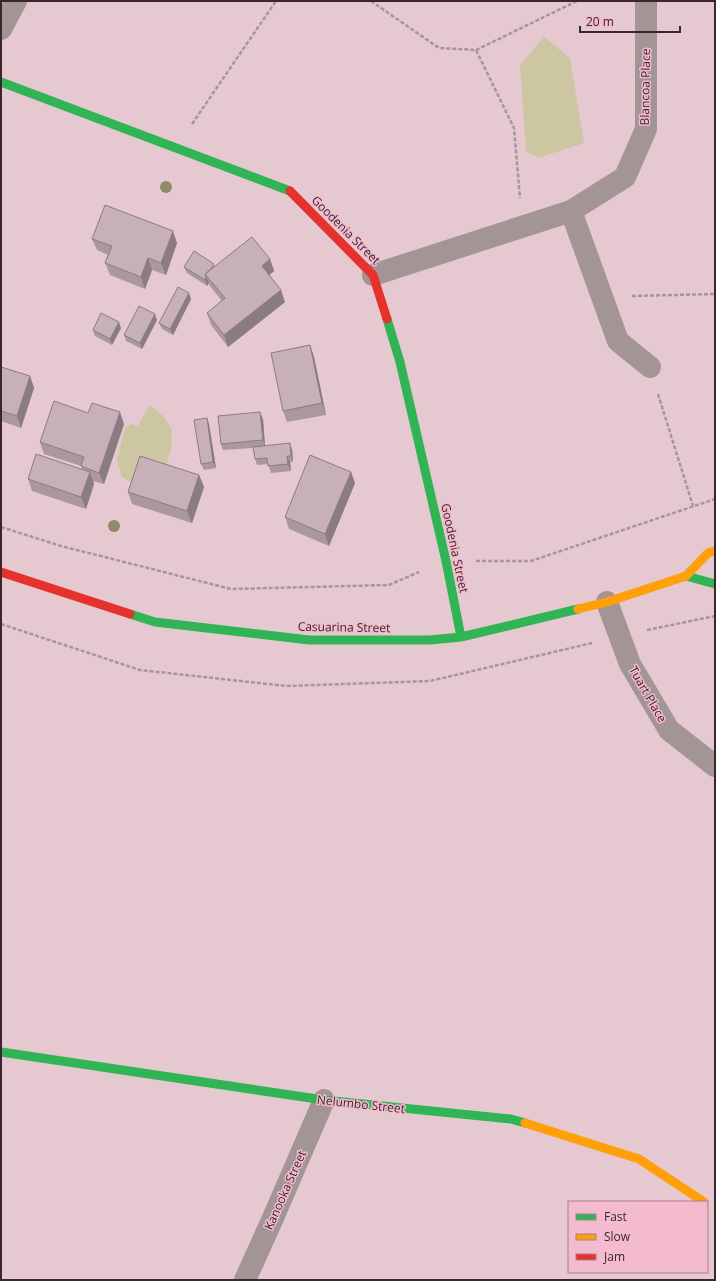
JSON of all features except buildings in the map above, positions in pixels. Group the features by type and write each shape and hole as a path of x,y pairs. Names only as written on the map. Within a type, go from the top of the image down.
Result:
{"street":[{"path":"1,29 16,1"},
{"name":"Blancoa Place","path":"373,275 571,211 625,177 646,128 646,1"},
{"name":"Goodenia Street","path":"1,82 290,191 373,275 400,362 446,560 461,637"},
{"path":"571,211 618,341 650,367"},
{"name":"Casuarina Street","path":"1,572 155,622 309,640 430,640 461,637 607,602 686,576 708,553 715,551"},
{"path":"686,576 715,584"},
{"name":"Tuart Place","path":"607,602 630,664 669,730 715,766"},
{"name":"Nelumbo Street","path":"1,1052 324,1100 511,1119 639,1159 702,1201"},
{"name":"Kanooka Street","path":"245,1280 324,1100"}],"path":[{"path":"176,148 276,1"},
{"path":"371,1 439,48 476,50 577,1"},
{"path":"476,50 514,128 523,227"},
{"path":"602,297 715,294"},
{"path":"650,367 694,506"},
{"path":"1,527 61,546 231,589 389,585 446,560 531,562 715,499"}],"shaded area":[{"path":"544,37 570,58 584,143 538,158 526,151 520,65"},
{"path":"149,405 162,415 172,429 171,449 166,468 133,484 122,477 117,460 125,428 131,424 138,426"}],"traffic: fast":[{"path":"1,82 290,191"},
{"path":"387,319 400,362 446,561 461,637"},
{"path":"686,576 715,584"},
{"path":"130,614 155,622 309,640 430,640 461,637 578,609"},
{"path":"1,1052 324,1100 511,1119 525,1123"}],"traffic: slow":[{"path":"578,609 607,602 686,576 708,553 715,551"},
{"path":"525,1123 639,1159 702,1201"}],"traffic: jam":[{"path":"290,191 373,275 387,319"},
{"path":"1,572 130,614"}]}
